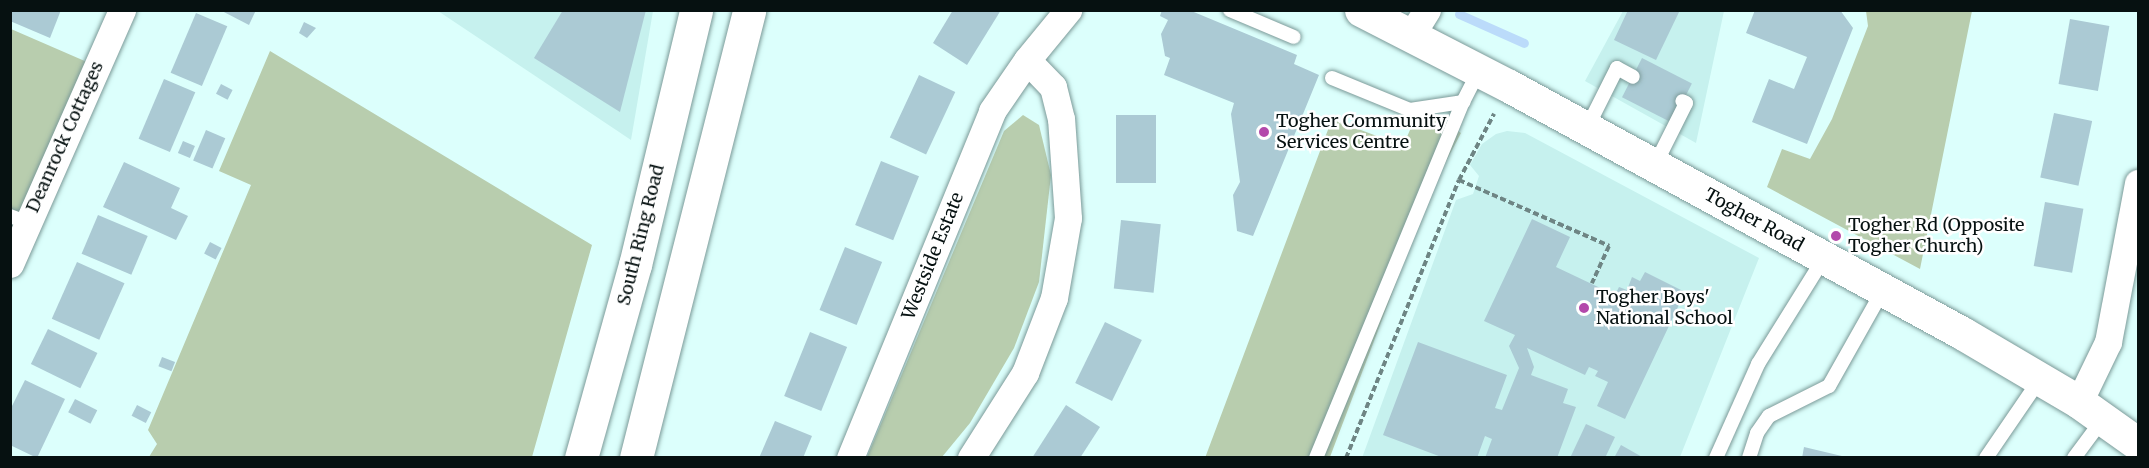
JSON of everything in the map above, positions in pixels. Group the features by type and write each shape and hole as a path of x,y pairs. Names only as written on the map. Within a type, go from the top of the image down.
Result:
{"main road":[{"name":"South Ring Road","path":"581,458 635,265 696,10"},
{"path":"636,458 749,10"},
{"name":"Togher Road","path":"1361,10 1418,24 1479,71 1883,290 2040,379 2091,410 2139,444"}],"street":[{"name":"Deanrock Cottages","path":"10,264 19,219 122,10"},
{"name":"Westside Estate","path":"850,458 992,111 1028,60 1068,10"},
{"path":"970,458 1025,373 1054,298 1068,218 1061,119 1053,87 1028,60"},
{"path":"2091,410 2108,342 2139,183"}],"lane":[{"path":"1231,11 1294,37"},
{"path":"1587,128 1617,68 1633,77"},
{"path":"1316,458 1463,102 1479,71"},
{"path":"1332,78 1410,110 1463,102"},
{"path":"1655,165 1686,103 1682,101"},
{"path":"1716,458 1758,364 1824,258"},
{"path":"1749,458 1757,433 1769,416 1829,386 1883,290"},
{"path":"1986,458 2040,379"},
{"path":"2074,458 2091,410"}],"path":[{"path":"1346,458 1460,180 1509,86"},
{"path":"1460,180 1609,246 1592,284"}],"shaded area":[{"path":"438,11 653,11 631,140"},
{"path":"1623,11 1724,11 1696,143 1585,81"},
{"path":"1507,131 1525,133 1759,258 1680,457 1362,458 1456,200 1473,194 1479,176 1470,165 1482,144 1496,134"}],"green space":[{"path":"1866,11 1972,11 1920,269 1767,187 1782,149 1810,159 1832,119 1868,26"},
{"path":"11,29 87,62 11,235"},
{"path":"270,51 592,245 532,457 149,457 157,444 148,430 251,185 219,171"},
{"path":"1023,115 1039,125 1051,175 1039,282 1014,348 970,423 942,457 867,457 1004,131"},
{"path":"1437,116 1461,133 1432,188 1330,457 1205,458 1332,119 1403,146 1413,123"}],"building":[{"path":"10,10 61,10 50,38 10,21"},
{"path":"220,10 256,10 249,25"},
{"path":"563,10 646,10 620,112 534,58"},
{"path":"953,10 1001,10 967,65 933,43"},
{"name":"Togher Community Services Centre","path":"1162,10 1189,10 1297,55 1294,64 1319,75 1253,236 1237,231 1233,195 1240,182 1231,114 1234,103 1164,75 1170,58 1165,56 1161,34 1168,20 1160,16"},
{"path":"1628,10 1680,10 1656,60 1614,40"},
{"path":"1755,10 1840,10 1853,28 1807,144 1752,122 1769,79 1794,89 1807,57 1746,33"},
{"path":"196,13 227,26 202,86 171,73"},
{"path":"2070,19 2109,26 2098,91 2059,84"},
{"path":"304,22 316,28 307,38 299,33"},
{"path":"1642,58 1692,83 1672,123 1622,97"},
{"path":"919,75 955,92 926,154 890,138"},
{"path":"164,79 195,92 170,152 139,139"},
{"path":"221,84 233,90 228,100 216,94"},
{"path":"2054,113 2092,121 2078,186 2040,178"},
{"path":"1116,115 1156,115 1156,183 1116,183"},
{"path":"206,130 225,138 212,169 193,160"},
{"path":"183,141 195,146 190,158 178,153"},
{"path":"881,161 919,176 893,240 855,225"},
{"path":"124,162 180,188 171,208 188,216 176,240 103,207"},
{"path":"2045,202 2083,209 2072,273 2034,266"},
{"path":"98,215 148,236 131,275 82,254"},
{"path":"1532,219 1570,237 1556,267 1615,295 1619,287 1627,290 1632,277 1640,281 1645,272 1685,292 1625,419 1597,406 1608,382 1595,376 1598,371 1589,367 1585,375 1527,348 1534,367 1531,375 1568,389 1563,403 1576,407 1557,458 1485,458 1492,439 1485,436 1477,458 1444,458 1383,435 1418,342 1507,375 1495,408 1502,410 1519,368 1509,346 1515,335 1484,321"},
{"path":"1121,220 1161,224 1154,293 1114,289"},
{"path":"210,242 222,248 216,259 204,254"},
{"path":"845,247 882,262 857,325 820,310"},
{"path":"77,262 125,283 99,340 52,319"},
{"path":"1105,322 1142,340 1112,401 1075,383"},
{"path":"48,329 97,353 80,388 31,364"},
{"path":"810,332 847,347 821,411 784,396"},
{"path":"162,357 175,362 171,371 158,366"},
{"path":"25,380 65,399 37,458 10,445 10,410"},
{"path":"75,399 97,410 90,424 68,412"},
{"path":"137,405 151,412 146,423 132,416"},
{"path":"1066,405 1100,427 1080,458 1032,458"},
{"path":"775,421 812,436 803,458 759,458"},
{"path":"1586,424 1615,437 1605,458 1570,458"},
{"path":"1621,445 1644,458 1614,458"},
{"path":"1804,447 1846,457 1846,458 1802,458"}],"waterway":[{"path":"1459,14 1524,43"}],"place":[{"name":"Togher Community Services Centre","path":"1264,132"},
{"name":"Togher Rd (Opposite Togher Church)","path":"1836,236"},
{"name":"Togher Boys' National School","path":"1584,308"}]}
